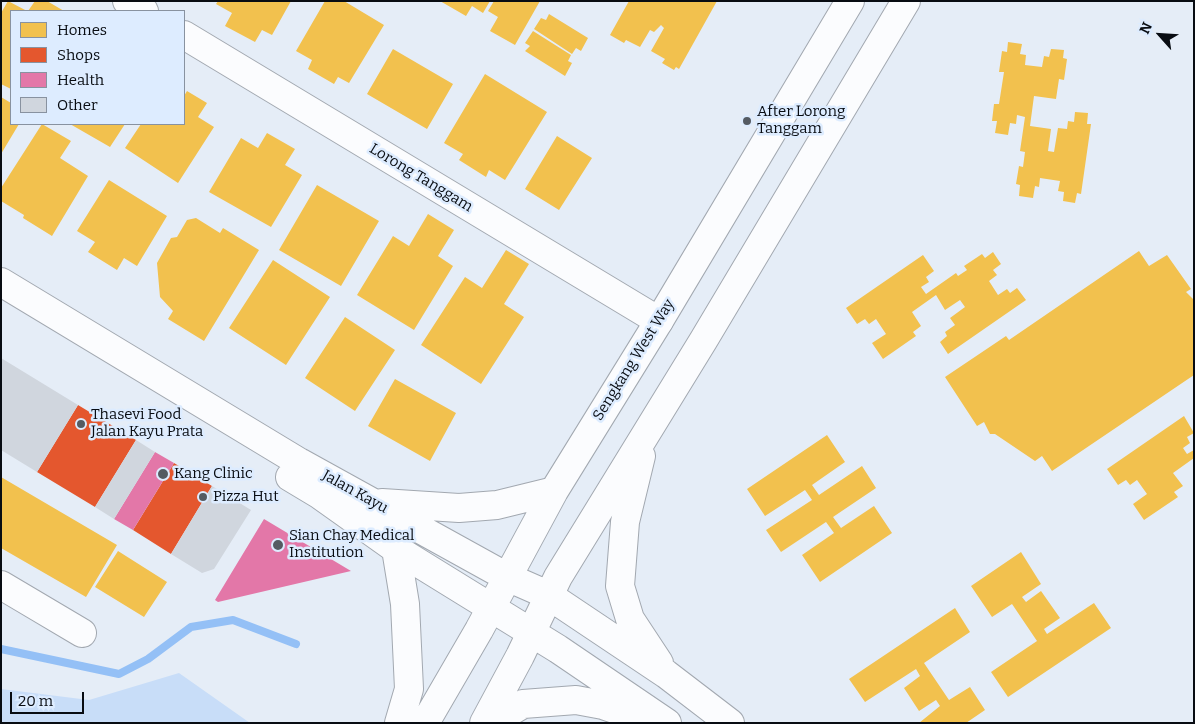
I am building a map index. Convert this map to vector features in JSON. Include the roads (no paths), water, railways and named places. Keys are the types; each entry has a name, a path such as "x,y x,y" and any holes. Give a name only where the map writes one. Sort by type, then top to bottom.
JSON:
{"main road":[{"path":"127,1 142,10"},
{"name":"Sengkang West Way","path":"425,723 491,608 554,491 659,321 850,1"},
{"path":"484,723 532,632 548,595 906,1"},
{"name":"Lorong Tanggam","path":"185,36 659,321"},
{"name":"Jalan Kayu","path":"1,282 299,462 507,578 548,595 666,674 730,723"},
{"name":"Jalan Kayu","path":"1,303 320,495 396,549 532,632 667,723"},
{"path":"646,432 625,522 620,586 630,619 666,674"},
{"path":"373,502 459,508 497,504 554,491"},
{"path":"396,549 406,604 409,689 399,723"},
{"path":"1,585 82,633"},
{"path":"491,723 523,704 576,700 603,705 654,723"}],"waterway":[{"path":"1,649 119,674 148,659 191,627 233,620 296,644"}],"place":[{"name":"After Lorong Tanggam","path":"747,121"},
{"name":"Thasevi Food Jalan Kayu Prata","path":"81,424"},
{"name":"Kang Clinic","path":"163,474"},
{"name":"Pizza Hut","path":"203,497"},
{"name":"Sian Chay Medical Institution","path":"278,545"}]}
